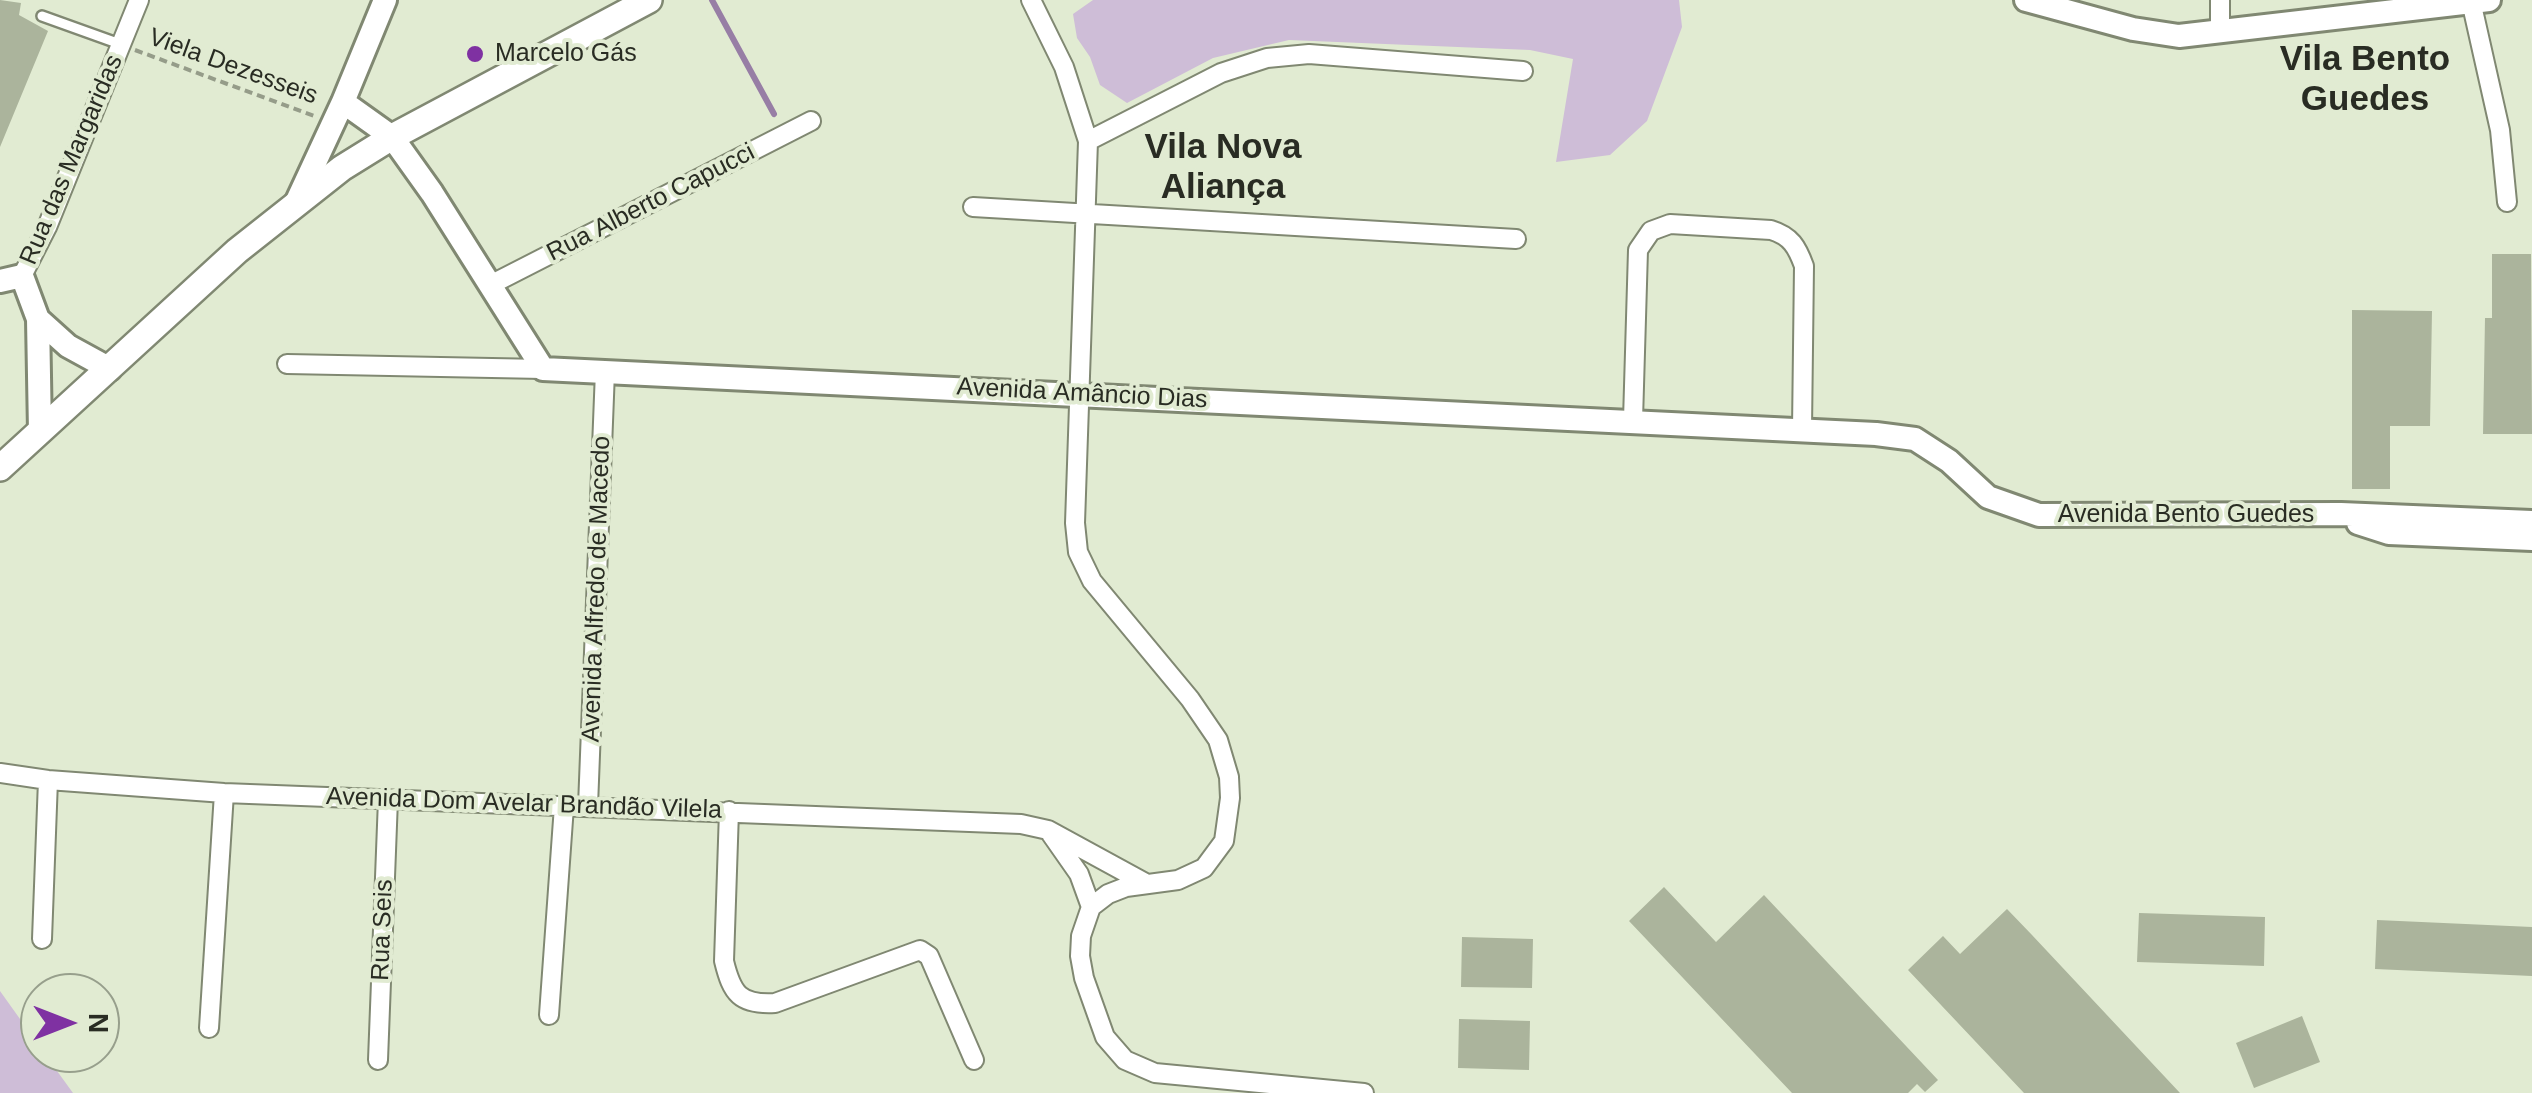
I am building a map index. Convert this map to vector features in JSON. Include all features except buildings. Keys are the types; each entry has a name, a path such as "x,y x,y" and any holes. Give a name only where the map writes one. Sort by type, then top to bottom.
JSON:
{"main road":[{"path":"0,468 296,201 392,137 640,2"}],"street":[{"name":"Rua das Margaridas","path":"40,432 38,319 11,278 47,227 139,0"},
{"path":"296,201 385,0"},
{"path":"1031,0 1064,68 1088,142 1075,524 1078,552 1103,596 1204,718 1218,740 1229,777 1229,821 1216,854 1192,876 1108,894 1091,907 1081,936 1084,978 1105,1037 1126,1060 1155,1073 1364,1093"},
{"path":"2026,0 2133,29 2178,36 2489,0"},
{"path":"2220,0 2220,31"},
{"path":"2471,1 2500,130 2508,202"},
{"path":"1088,142 1221,73 1267,58 1309,54 1523,71"},
{"path":"338,112 392,137 544,368"},
{"name":"Rua Alberto Capucci","path":"490,285 811,121"},
{"path":"973,207 1516,239"},
{"path":"1633,420 1638,250 1652,231 1670,224 1771,230 1786,234 1797,250 1804,266 1802,428"},
{"path":"38,319 68,346 110,369"},
{"name":"Avenida Amâncio Dias","path":"288,364 544,368 1876,434"},
{"name":"Avenida Alfredo de Macedo","path":"588,806 605,371"},
{"name":"Avenida Bento Guedes","path":"1876,434 1915,439 1949,462 1988,497 2038,515 2341,514 2532,522"},
{"name":"Avenida Bento Guedes","path":"2341,514 2374,530 2389,532 2532,539"},
{"name":"Avenida Dom Avelar Brandão Vilela","path":"0,773 224,792 987,822 1048,830 1147,884"},
{"path":"42,939 48,780"},
{"path":"208,1028 224,792"},
{"name":"Rua Seis","path":"378,1060 388,799"},
{"path":"549,1015 564,806"},
{"path":"730,811 724,961 729,984 742,999 757,1004 775,1002 920,950 929,956 974,1060"},
{"path":"1048,830 1079,874 1091,907"}],"lane":[{"path":"42,16 122,45"}],"path":[{"name":"Viela Dezesseis","path":"122,45 338,112"}],"shaded area":[{"path":"1093,0 1679,0 1682,27 1647,121 1610,155 1556,162 1573,59 1530,50 1289,40 1213,58 1127,103 1100,85 1090,57 1077,38 1073,14"},
{"path":"0,991 20,1019 20,1073 58,1073 73,1093 0,1093"}],"waterway":[{"path":"712,0 774,114"}],"place":[{"name":"Marcelo Gás","path":"475,54"}],"district":[{"name":"Vila Bento Guedes","path":"2365,80"},
{"name":"Vila Nova Aliança","path":"1223,168"}]}
